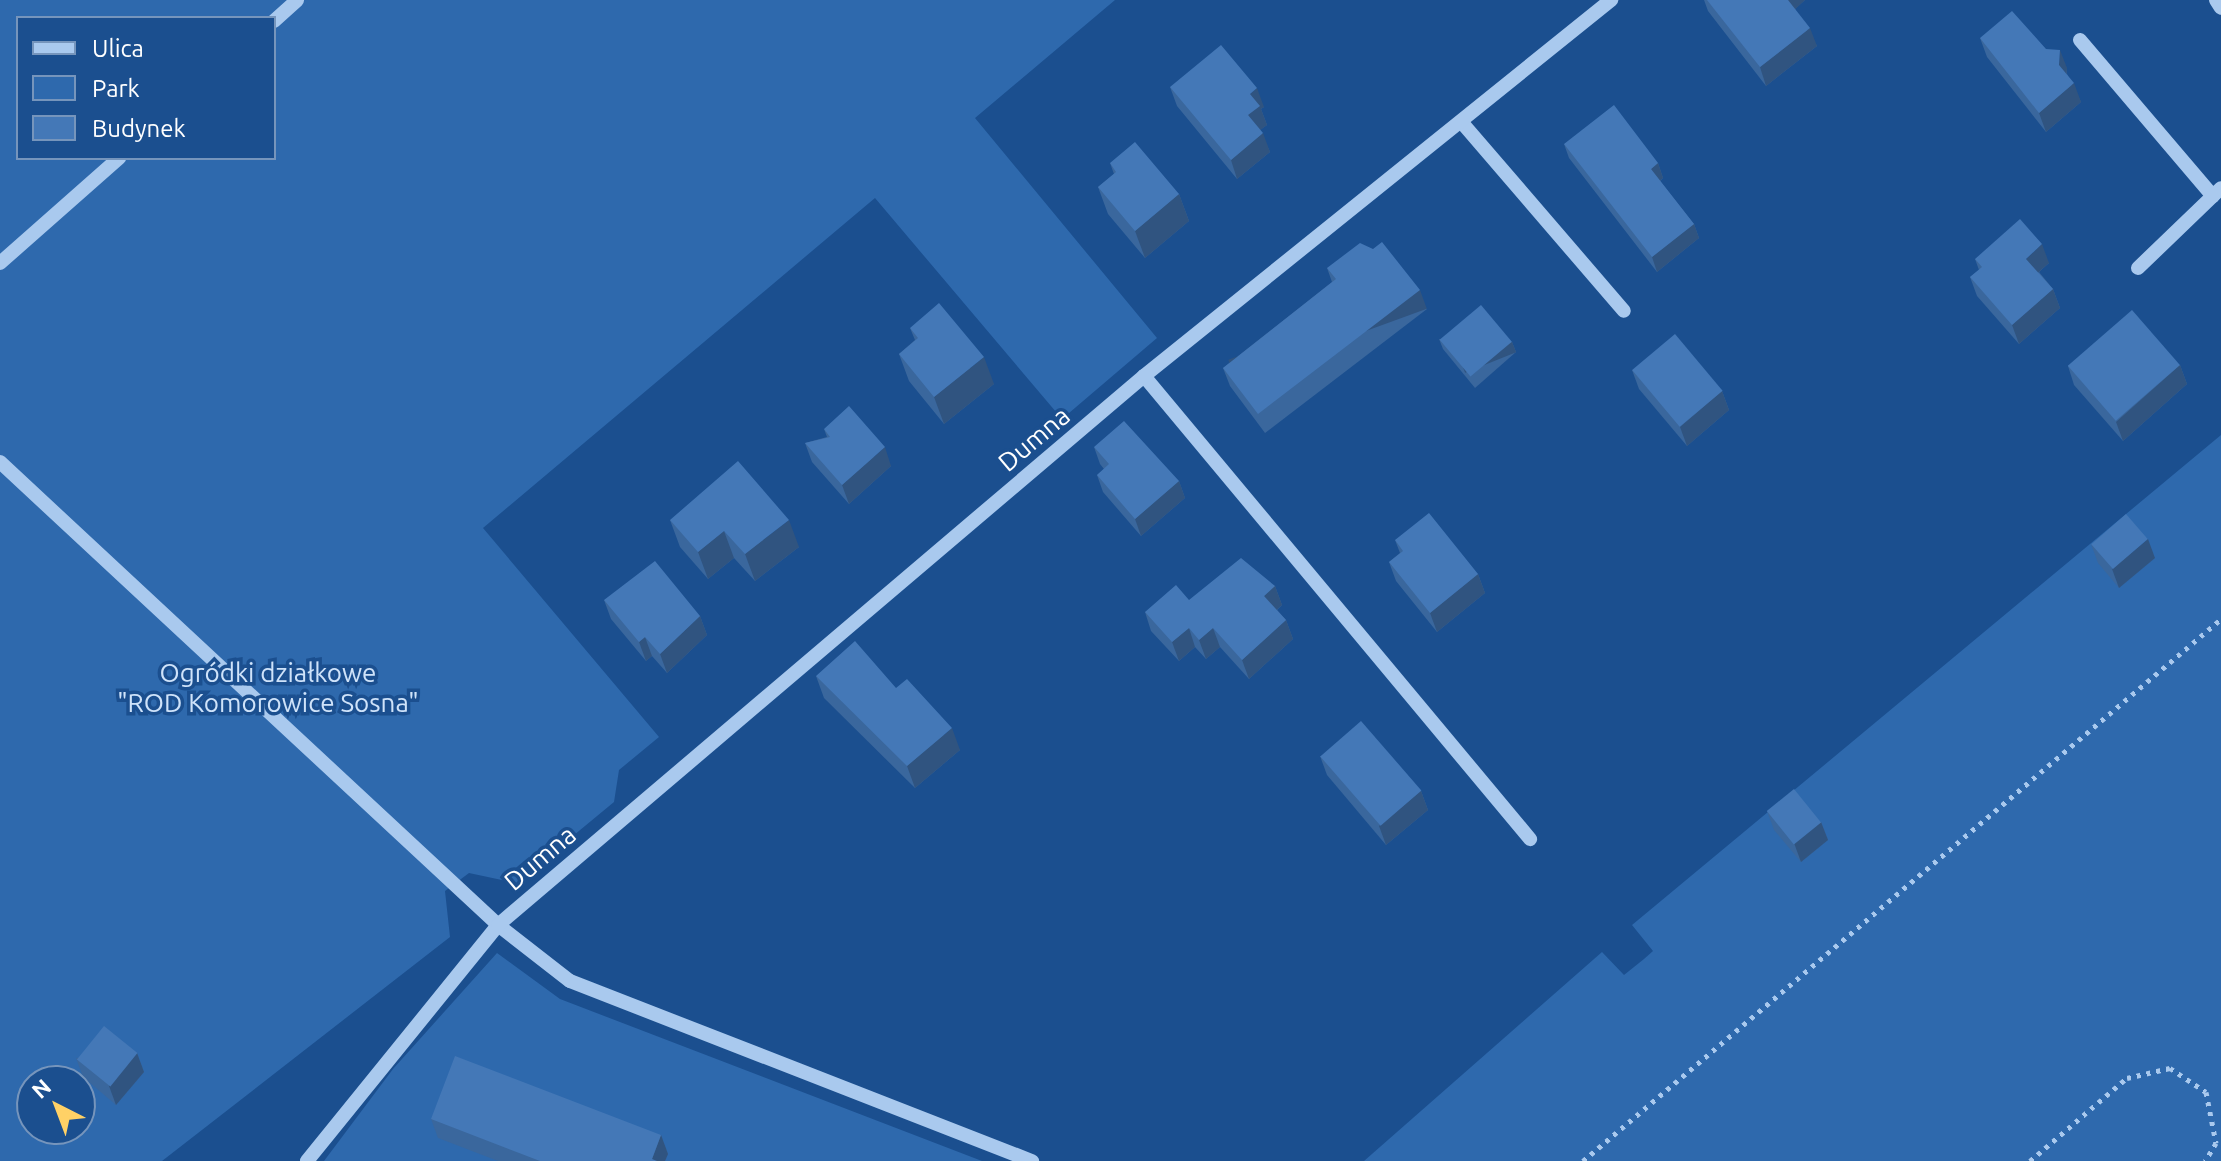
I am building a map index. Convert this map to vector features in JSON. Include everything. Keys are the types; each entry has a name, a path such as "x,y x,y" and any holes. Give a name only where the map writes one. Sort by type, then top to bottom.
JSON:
{"street":[{"path":"276,19 297,0"},
{"name":"Dumna","path":"307,1161 498,925 1144,376 1464,125 1611,0"},
{"path":"2216,0 2221,8"},
{"path":"2080,40 2217,192 2138,268"},
{"path":"1464,125 1624,311"},
{"path":"0,263 117,160"},
{"path":"1144,376 1530,839"},
{"path":"0,462 498,925 570,981 1032,1161"}],"path":[{"path":"1583,1161 2221,619"},
{"path":"2030,1161 2127,1078 2170,1068 2206,1092 2216,1143 2205,1161"}],"green space":[{"name":"Ogródki działkowe \"ROD Komorowice Sosna\"","path":"0,0 1115,0 975,118 1157,338 1062,419 875,198 483,528 659,737 619,770 614,802 516,883 469,873 445,891 450,937 162,1161 0,1161"},
{"path":"2221,435 2221,1161 1364,1161 1602,952 1624,975 1644,959 1653,951 1632,925"},
{"path":"497,953 560,999 982,1161 324,1161 393,1069"}],"building":[{"path":"1707,0 1788,0 1810,28 1760,67"},
{"path":"2012,11 2046,49 2060,50 2059,65 2074,83 2039,113 1980,38"},
{"path":"1221,45 1257,88 1250,94 1260,106 1248,115 1263,133 1231,160 1170,87"},
{"path":"1614,105 1658,163 1651,169 1694,224 1652,257 1564,144"},
{"path":"1135,142 1179,194 1135,231 1098,187 1116,172 1110,163"},
{"path":"2020,219 2042,244 2026,259 2053,289 2012,325 1970,277 1982,267 1975,259"},
{"path":"1382,242 1420,290 1258,414 1223,368 1336,279 1327,268 1360,243 1373,249"},
{"path":"939,303 984,357 934,397 899,354 918,338 910,328"},
{"path":"1481,305 1512,342 1470,376 1440,340"},
{"path":"2132,310 2180,365 2116,421 2068,366"},
{"path":"1675,334 1723,391 1680,427 1632,370"},
{"path":"849,406 885,447 842,485 805,443 830,437 824,429"},
{"path":"1124,421 1179,481 1135,519 1097,475 1109,464 1094,447"},
{"path":"738,461 789,520 745,554 724,531 698,552 670,520"},
{"path":"1429,513 1478,574 1430,613 1389,562 1403,551 1395,540"},
{"path":"2126,514 2148,539 2113,569 2091,544"},
{"path":"1241,558 1275,586 1264,596 1286,620 1242,660 1213,628 1199,640 1189,628 1172,642 1145,612 1176,585 1189,600"},
{"path":"655,561 700,616 660,654 645,637 639,642 604,600"},
{"path":"855,641 896,688 907,679 952,728 907,766 816,676"},
{"path":"1361,721 1421,790 1381,826 1320,756"},
{"path":"1794,789 1821,822 1794,844 1767,811"},
{"path":"104,1026 137,1053 110,1086 96,1075 96,1065 84,1065 77,1059"},
{"path":"455,1056 661,1135 652,1159 657,1161 540,1161 431,1119"}]}
